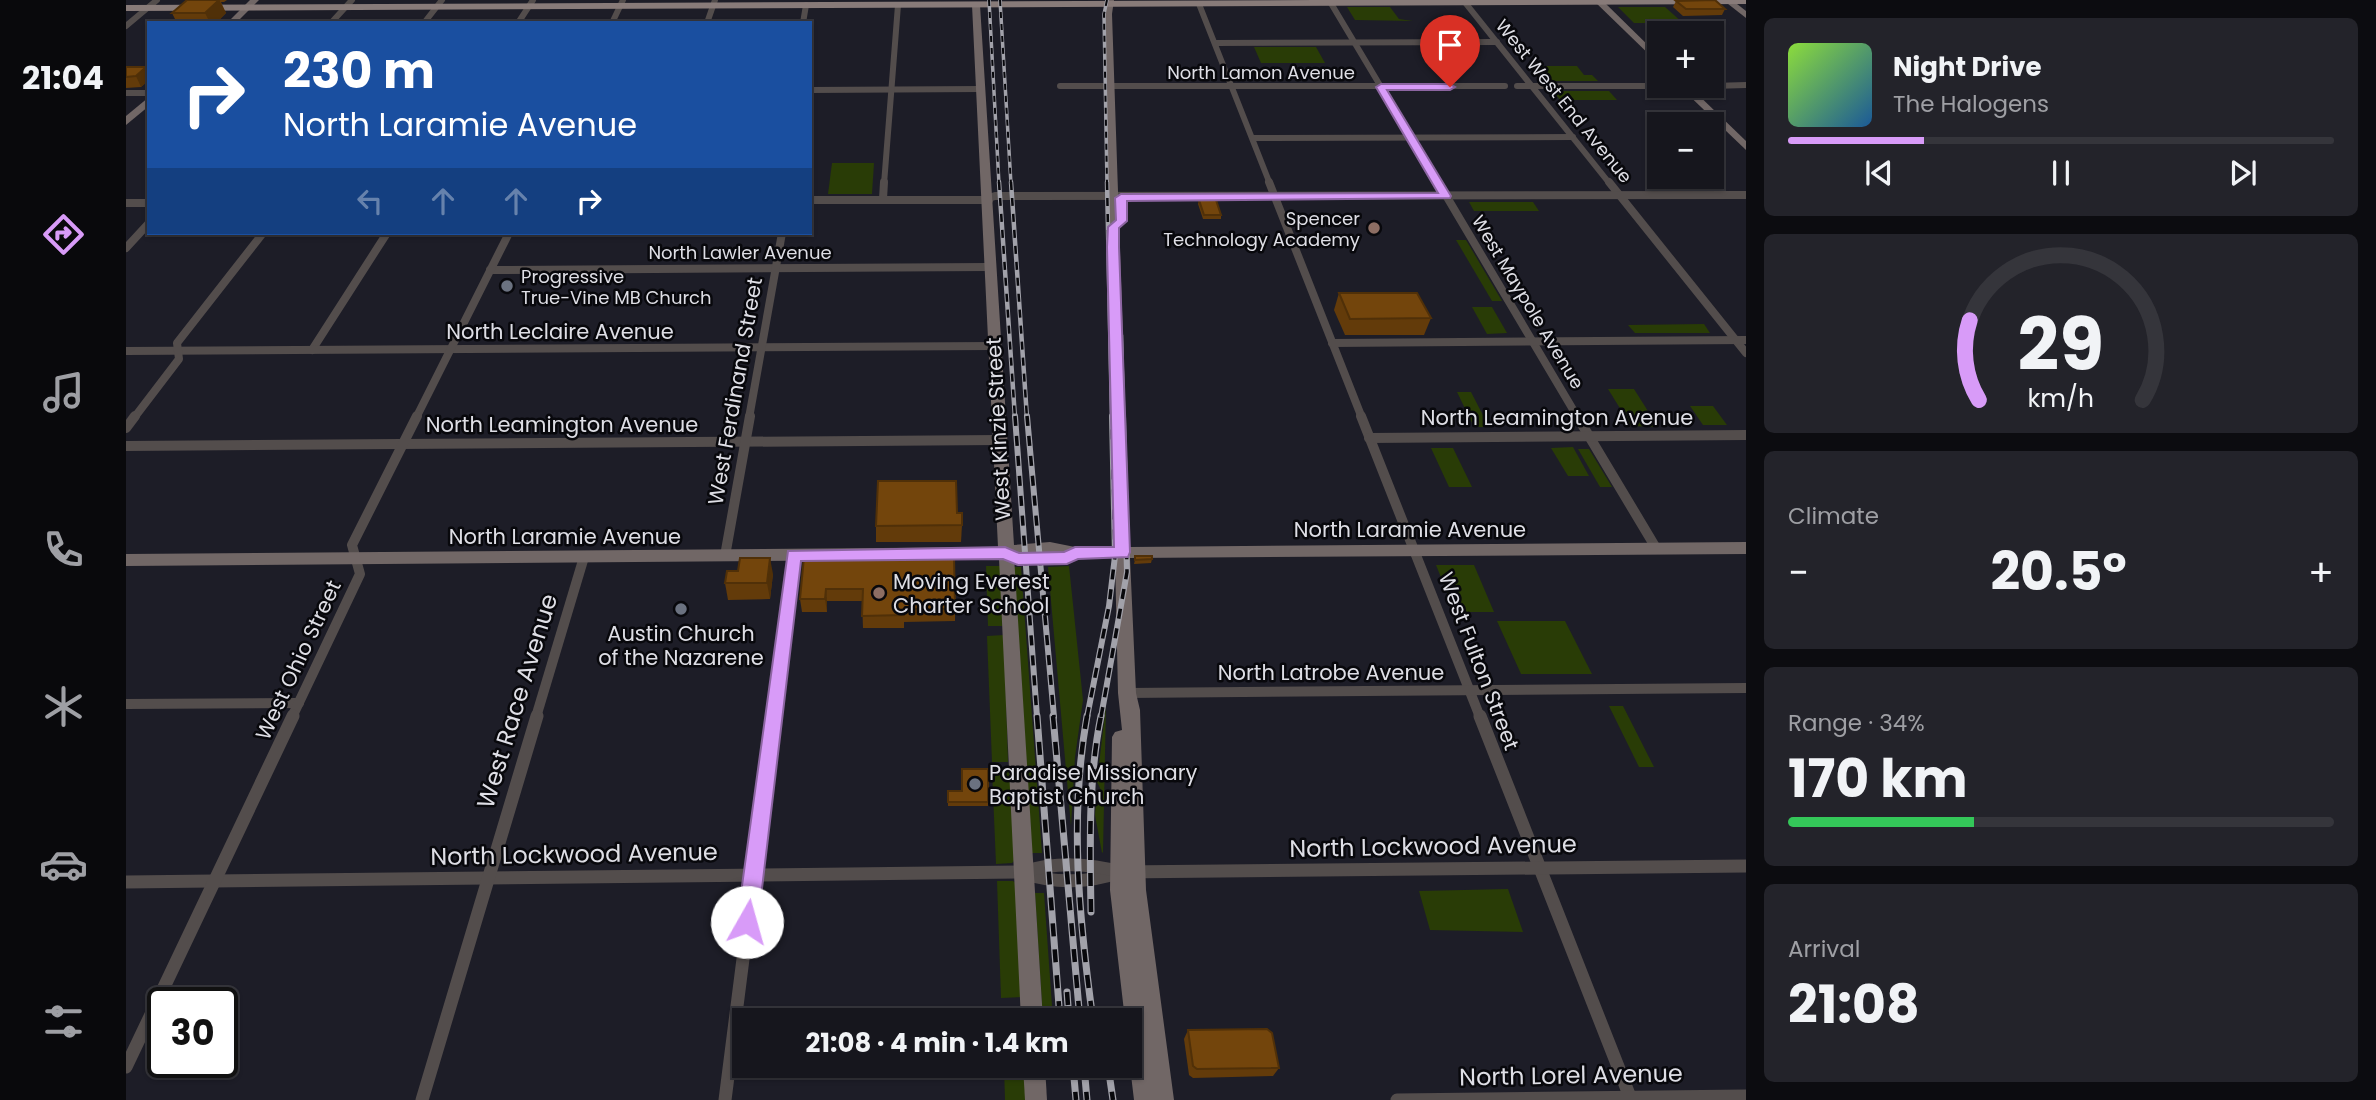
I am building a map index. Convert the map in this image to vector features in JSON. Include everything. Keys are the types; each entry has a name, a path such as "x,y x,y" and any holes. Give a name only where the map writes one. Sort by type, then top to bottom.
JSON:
{"main road":[{"path":"126,8 439,3 459,7 531,3 976,5 1013,2 1199,4 1735,1"}],"street":[{"path":"126,26 158,0"},
{"name":"West West End Avenue","path":"1464,1 1741,340 1746,352"},
{"path":"1598,1 1647,49"},
{"path":"1735,1 1746,9"},
{"path":"1735,1 1746,15"},
{"path":"1107,2 1113,198 1122,221 1113,227 1127,693 1131,710 1128,872 1163,1100"},
{"name":"West Maypole Avenue","path":"1330,2 1657,548"},
{"path":"426,21 439,3"},
{"path":"519,21 531,3"},
{"path":"613,21 622,3"},
{"path":"708,21 714,3"},
{"path":"234,21 251,4"},
{"path":"333,21 348,4"},
{"name":"West Fulton Street","path":"1199,4 1629,1097"},
{"path":"803,21 806,5"},
{"path":"883,199 898,5"},
{"name":"West Kinzie Street","path":"976,5 1031,1008"},
{"path":"1215,43 1497,42"},
{"path":"1060,86 1110,84"},
{"name":"North Lamon Avenue","path":"1110,84 1233,88 1505,86"},
{"path":"1724,86 1746,85"},
{"path":"1517,86 1647,86"},
{"path":"812,90 981,89"},
{"path":"126,93 147,93"},
{"path":"1696,98 1746,147"},
{"path":"126,122 147,102"},
{"path":"1253,138 1573,137"},
{"path":"812,200 1746,195"},
{"path":"126,203 147,203"},
{"path":"126,248 147,225"},
{"path":"126,428 179,359 177,343 261,235"},
{"path":"312,350 386,235"},
{"name":"West Ohio Street","path":"126,1067 360,574 352,545 508,235"},
{"name":"West Ferdinand Street","path":"725,555 782,235"},
{"name":"North Lawler Avenue","path":"490,270 989,267"},
{"path":"1332,343 1741,340"},
{"name":"North Leclaire Avenue","path":"126,351 993,346"},
{"name":"North Leamington Avenue","path":"1369,438 1746,435"},
{"name":"North Leamington Avenue","path":"126,446 999,440"},
{"name":"North Laramie Avenue","path":"126,560 1005,553 1018,559 1067,558 1075,553 1122,552 1746,548"},
{"path":"725,1100 794,555"},
{"name":"West Race Avenue","path":"422,1100 584,557"},
{"name":"North Latrobe Avenue","path":"1127,693 1746,688"},
{"path":"126,704 299,703"},
{"name":"North Lockwood Avenue","path":"126,882 1023,872 1036,879 1062,879 1105,878 1128,872 1746,866"},
{"path":"1128,872 1119,890 1145,1100"},
{"path":"1035,1078 1037,1100"},
{"name":"North Lorel Avenue","path":"1397,1100 1746,1096"}],"green space":[{"path":"1347,7 1390,7 1399,19 1413,21 1355,20"},
{"path":"1618,7 1665,7 1681,21 1647,21 1634,23"},
{"path":"1254,47 1316,47 1325,63 1261,63"},
{"path":"1532,66 1577,66 1584,75 1592,75 1598,81 1544,81"},
{"path":"1553,91 1609,91 1617,100 1560,100"},
{"path":"832,163 874,163 872,194 828,194"},
{"path":"1469,202 1533,202 1539,211 1474,211"},
{"path":"1456,240 1466,240 1502,301 1492,301"},
{"path":"1472,307 1492,307 1507,333 1487,334"},
{"path":"1704,324 1710,333 1635,333 1628,325"},
{"path":"1608,389 1634,389 1658,427 1631,426"},
{"path":"1457,392 1471,392 1489,427 1474,427"},
{"path":"1690,406 1713,406 1727,425 1703,425"},
{"path":"1573,447 1589,476 1568,476 1551,448"},
{"path":"1431,448 1453,448 1472,487 1449,487"},
{"path":"1578,449 1589,449 1612,487 1600,487"},
{"path":"1436,565 1474,565 1494,612 1455,612"},
{"path":"986,566 1001,566 1002,626 988,626"},
{"path":"1069,566 1083,700 1075,757 1071,826 1048,567"},
{"path":"1014,567 1021,567 1042,853 1032,853"},
{"path":"1497,621 1565,621 1592,674 1521,674"},
{"path":"1004,635 1008,762 992,762 987,636"},
{"path":"1106,705 1102,853 1095,815 1097,791 1101,790 1097,782"},
{"path":"1609,706 1623,706 1654,767 1639,767"},
{"path":"992,770 1012,770 1016,859 1012,863 996,864"},
{"path":"997,881 1013,881 1017,884 1024,997 1001,998"},
{"path":"1508,889 1523,932 1430,930 1419,891"},
{"path":"1035,893 1044,893 1052,1008 1042,1008"},
{"path":"1004,1078 1028,1078 1029,1100 1005,1100"}],"building":[{"path":"187,0 219,0 205,13 172,13"},
{"path":"1715,0 1725,9 1686,9 1676,1"},
{"path":"126,67 146,67 136,76 126,77"},
{"path":"1199,200 1216,200 1221,215 1204,215"},
{"path":"1339,293 1417,293 1431,318 1350,319"},
{"path":"878,481 956,481 957,513 962,513 962,525 876,526"},
{"name":"Moving Everest Charter School","path":"954,556 955,609 904,609 904,615 862,616 863,589 826,589 825,599 800,599 804,557"},
{"path":"1135,556 1152,556 1152,559 1135,560"},
{"path":"740,558 770,558 767,583 725,583 727,571 738,571"},
{"name":"Paradise Missionary Baptist Church","path":"962,769 988,769 988,802 948,802 948,791 962,791"},
{"path":"1267,1029 1272,1033 1279,1068 1197,1069 1193,1066 1188,1030"}],"railway":[{"path":"989,0 999,184"},
{"path":"1000,0 1011,184"},
{"path":"1107,0 1104,14 1107,184"},
{"path":"999,182 1015,418"},
{"path":"1011,182 1027,418"},
{"path":"1107,182 1112,418"},
{"path":"1121,335 1123,418"},
{"path":"1015,416 1037,717"},
{"path":"1027,416 1054,717"},
{"path":"1087,717 1109,606 1115,556 1112,416"},
{"path":"1101,717 1127,572 1123,416"},
{"path":"1037,716 1059,1006"},
{"path":"1053,716 1079,1008"},
{"path":"1087,716 1078,792 1077,830 1080,906 1092,1008"},
{"path":"1091,912 1092,789 1101,716"},
{"path":"1067,992 1068,1008"},
{"path":"1074,1078 1076,1100"},
{"path":"1085,1078 1087,1100"},
{"path":"1110,1078 1113,1100"}],"place":[{"name":"Spencer Technology Academy","path":"1374,228"},
{"name":"Progressive True-Vine MB Church","path":"507,286"},
{"name":"Moving Everest Charter School","path":"879,593"},
{"name":"Austin Church of the Nazarene","path":"681,609"},
{"name":"Paradise Missionary Baptist Church","path":"975,784"}],"route":[{"path":"747,922 794,555 1005,553 1018,559 1067,558 1075,553 1122,552 1113,247 1113,227 1122,221 1121,198 1446,196 1381,87 1450,87"}]}
